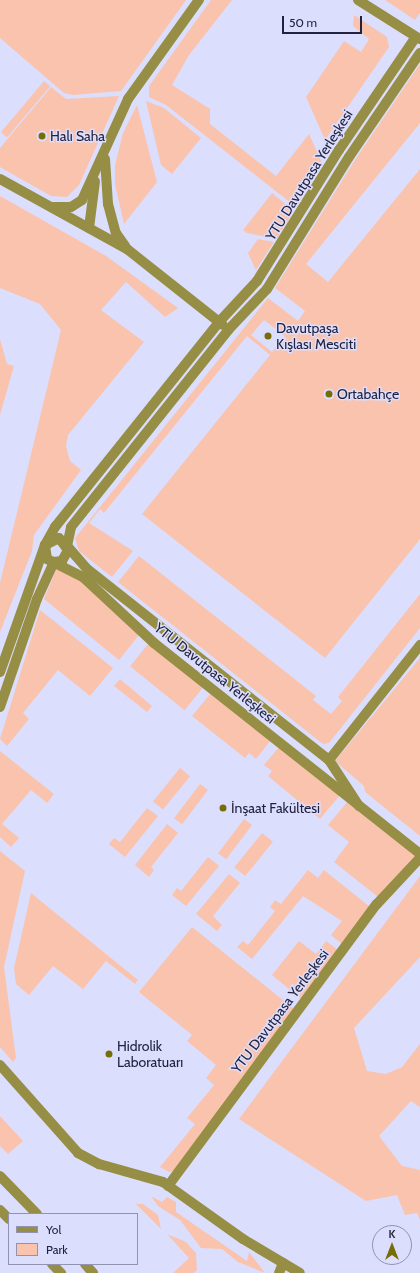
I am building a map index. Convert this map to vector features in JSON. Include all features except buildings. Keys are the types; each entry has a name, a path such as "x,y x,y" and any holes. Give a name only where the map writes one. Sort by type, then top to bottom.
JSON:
{"street":[{"path":"47,205 71,207 82,200 96,173 113,129 162,48 199,0"},
{"name":"YTU Davutpasa Yerleşkesi","path":"0,672 45,545 219,322 257,281 281,247 339,150 418,39 358,0"},
{"name":"YTU Davutpasa Yerleşkesi","path":"0,707 37,599 54,562 65,558 71,527 229,330 267,289 292,254 349,157 420,53"},
{"path":"113,129 104,164 104,185 116,233 127,249"},
{"path":"89,228 96,173"},
{"path":"0,179 127,249 229,330"},
{"path":"54,562 45,556 45,545 59,538 67,546"},
{"name":"YTU Davutpasa Yerleşkesi","path":"67,546 88,570 328,760 359,806"},
{"name":"YTU Davutpasa Yerleşkesi","path":"54,562 82,577 154,644 420,854"},
{"path":"328,760 420,645"},
{"name":"YTU Davutpasa Yerleşkesi","path":"168,1186 377,904 420,858"},
{"path":"0,1065 78,1153 99,1164 152,1177 168,1186 281,1268 298,1272"},
{"path":"0,1176 36,1213"},
{"path":"53,1265 61,1273"},
{"path":"86,1265 93,1273"}],"green space":[{"path":"0,0 186,0 121,91 73,95 64,93 0,38"},
{"path":"211,0 232,0 189,55 172,85 210,109 210,124 276,176 309,134 322,163 296,207 166,105 149,97 149,86"},
{"path":"385,0 420,0 420,13 415,20"},
{"path":"354,15 387,37 389,47 325,140 306,97 344,41 361,52 369,39 353,26"},
{"name":"Ortabahçe","path":"420,64 420,123 306,264 328,282 420,169 420,539 325,658 142,514 270,355 247,336 104,513 100,509 89,523 133,551 112,577 79,551 75,538 268,298 298,321 305,311 275,288 355,160","holes":["264,320 285,336 272,352 251,335"]},
{"path":"44,81 50,86 7,137 1,132"},
{"path":"51,87 66,99 119,96 79,185 67,197 51,196 0,167 0,148"},
{"path":"146,101 164,108 201,138 172,174 161,165"},
{"path":"137,105 157,182 124,224 115,184 115,165 123,133"},
{"path":"272,193 294,211 277,239 247,233 243,230"},
{"path":"0,196 106,256 178,308 165,317 126,282 101,310 144,342 68,435 66,446 70,461 81,470 34,535 32,551 0,632 0,583 61,330 40,304 0,288"},
{"path":"258,239 274,242 256,270 248,253"},
{"path":"0,339 7,364 14,366 0,415"},
{"path":"139,556 316,696 313,700 331,714 342,701 338,697 420,594 420,628 329,743 323,744 118,582"},
{"path":"57,568 81,579 139,635 119,660 44,599"},
{"path":"40,610 113,668 90,696 58,670 23,713 29,719 7,746 0,739"},
{"path":"149,643 203,687 185,710 130,666"},
{"path":"420,658 420,836 365,792 364,786 335,761"},
{"path":"120,679 152,706 147,712 114,686"},
{"path":"211,693 271,740 256,759 249,753 245,758 192,716"},
{"path":"279,747 340,795 320,819 268,776 272,771 264,765"},
{"path":"0,751 54,794 47,803 31,790 2,824 19,838 11,847 0,837"},
{"path":"180,768 190,776 163,810 153,801"},
{"path":"200,784 208,790 182,824 174,818"},
{"path":"348,801 417,855 378,897 334,862 349,842 328,825"},
{"path":"147,808 158,816 125,857 109,844 114,838 120,842"},
{"path":"244,819 252,825 226,859 218,853"},
{"path":"167,824 178,833 151,867 154,870 149,877 135,865"},
{"path":"262,833 273,842 245,876 234,867"},
{"path":"0,851 25,871 4,967 16,1058 13,1062 0,1047"},
{"path":"208,857 219,866 186,906 172,895 177,888 181,891"},
{"path":"308,870 318,878 324,870 370,907 342,944 331,935 342,921 303,896 252,959 237,947 243,941 248,945 275,911 270,907 275,900 281,904"},
{"path":"229,874 240,883 213,916 222,925 217,931 196,914"},
{"path":"420,876 420,957 354,1028 367,1071 386,1074 402,1067 420,1044 420,1107 411,1101 379,1136 402,1166 420,1170 420,1220 417,1213 405,1215 397,1195 366,1201 239,1119"},
{"path":"31,893 138,980 135,984 106,961 83,989 53,966 29,995 16,984 14,968"},
{"path":"192,927 294,1009 174,1171 169,1172 160,1167 195,1124 187,1118 214,1085 206,1078 216,1065 187,1041 192,1035 139,992"},
{"path":"299,941 316,954 326,941 338,950 301,999 272,975"},
{"path":"0,1116 23,1141 8,1154 0,1146"},
{"path":"151,1196 162,1202 167,1197 176,1202 176,1212 247,1261 249,1252 265,1273 238,1262 222,1249 201,1248 180,1220 158,1206"},
{"path":"136,1204 143,1204 158,1215 161,1229"},
{"path":"167,1234 186,1242 196,1253 197,1270 193,1273 173,1273 189,1258"}],"place":[{"name":"Halı Saha","path":"42,136"},
{"name":"Davutpaşa Kışlası Mesciti","path":"268,336"},
{"name":"Ortabahçe","path":"329,394"},
{"name":"İnşaat Fakültesi","path":"223,808"},
{"name":"Hidrolik Laboratuarı","path":"109,1054"}]}
